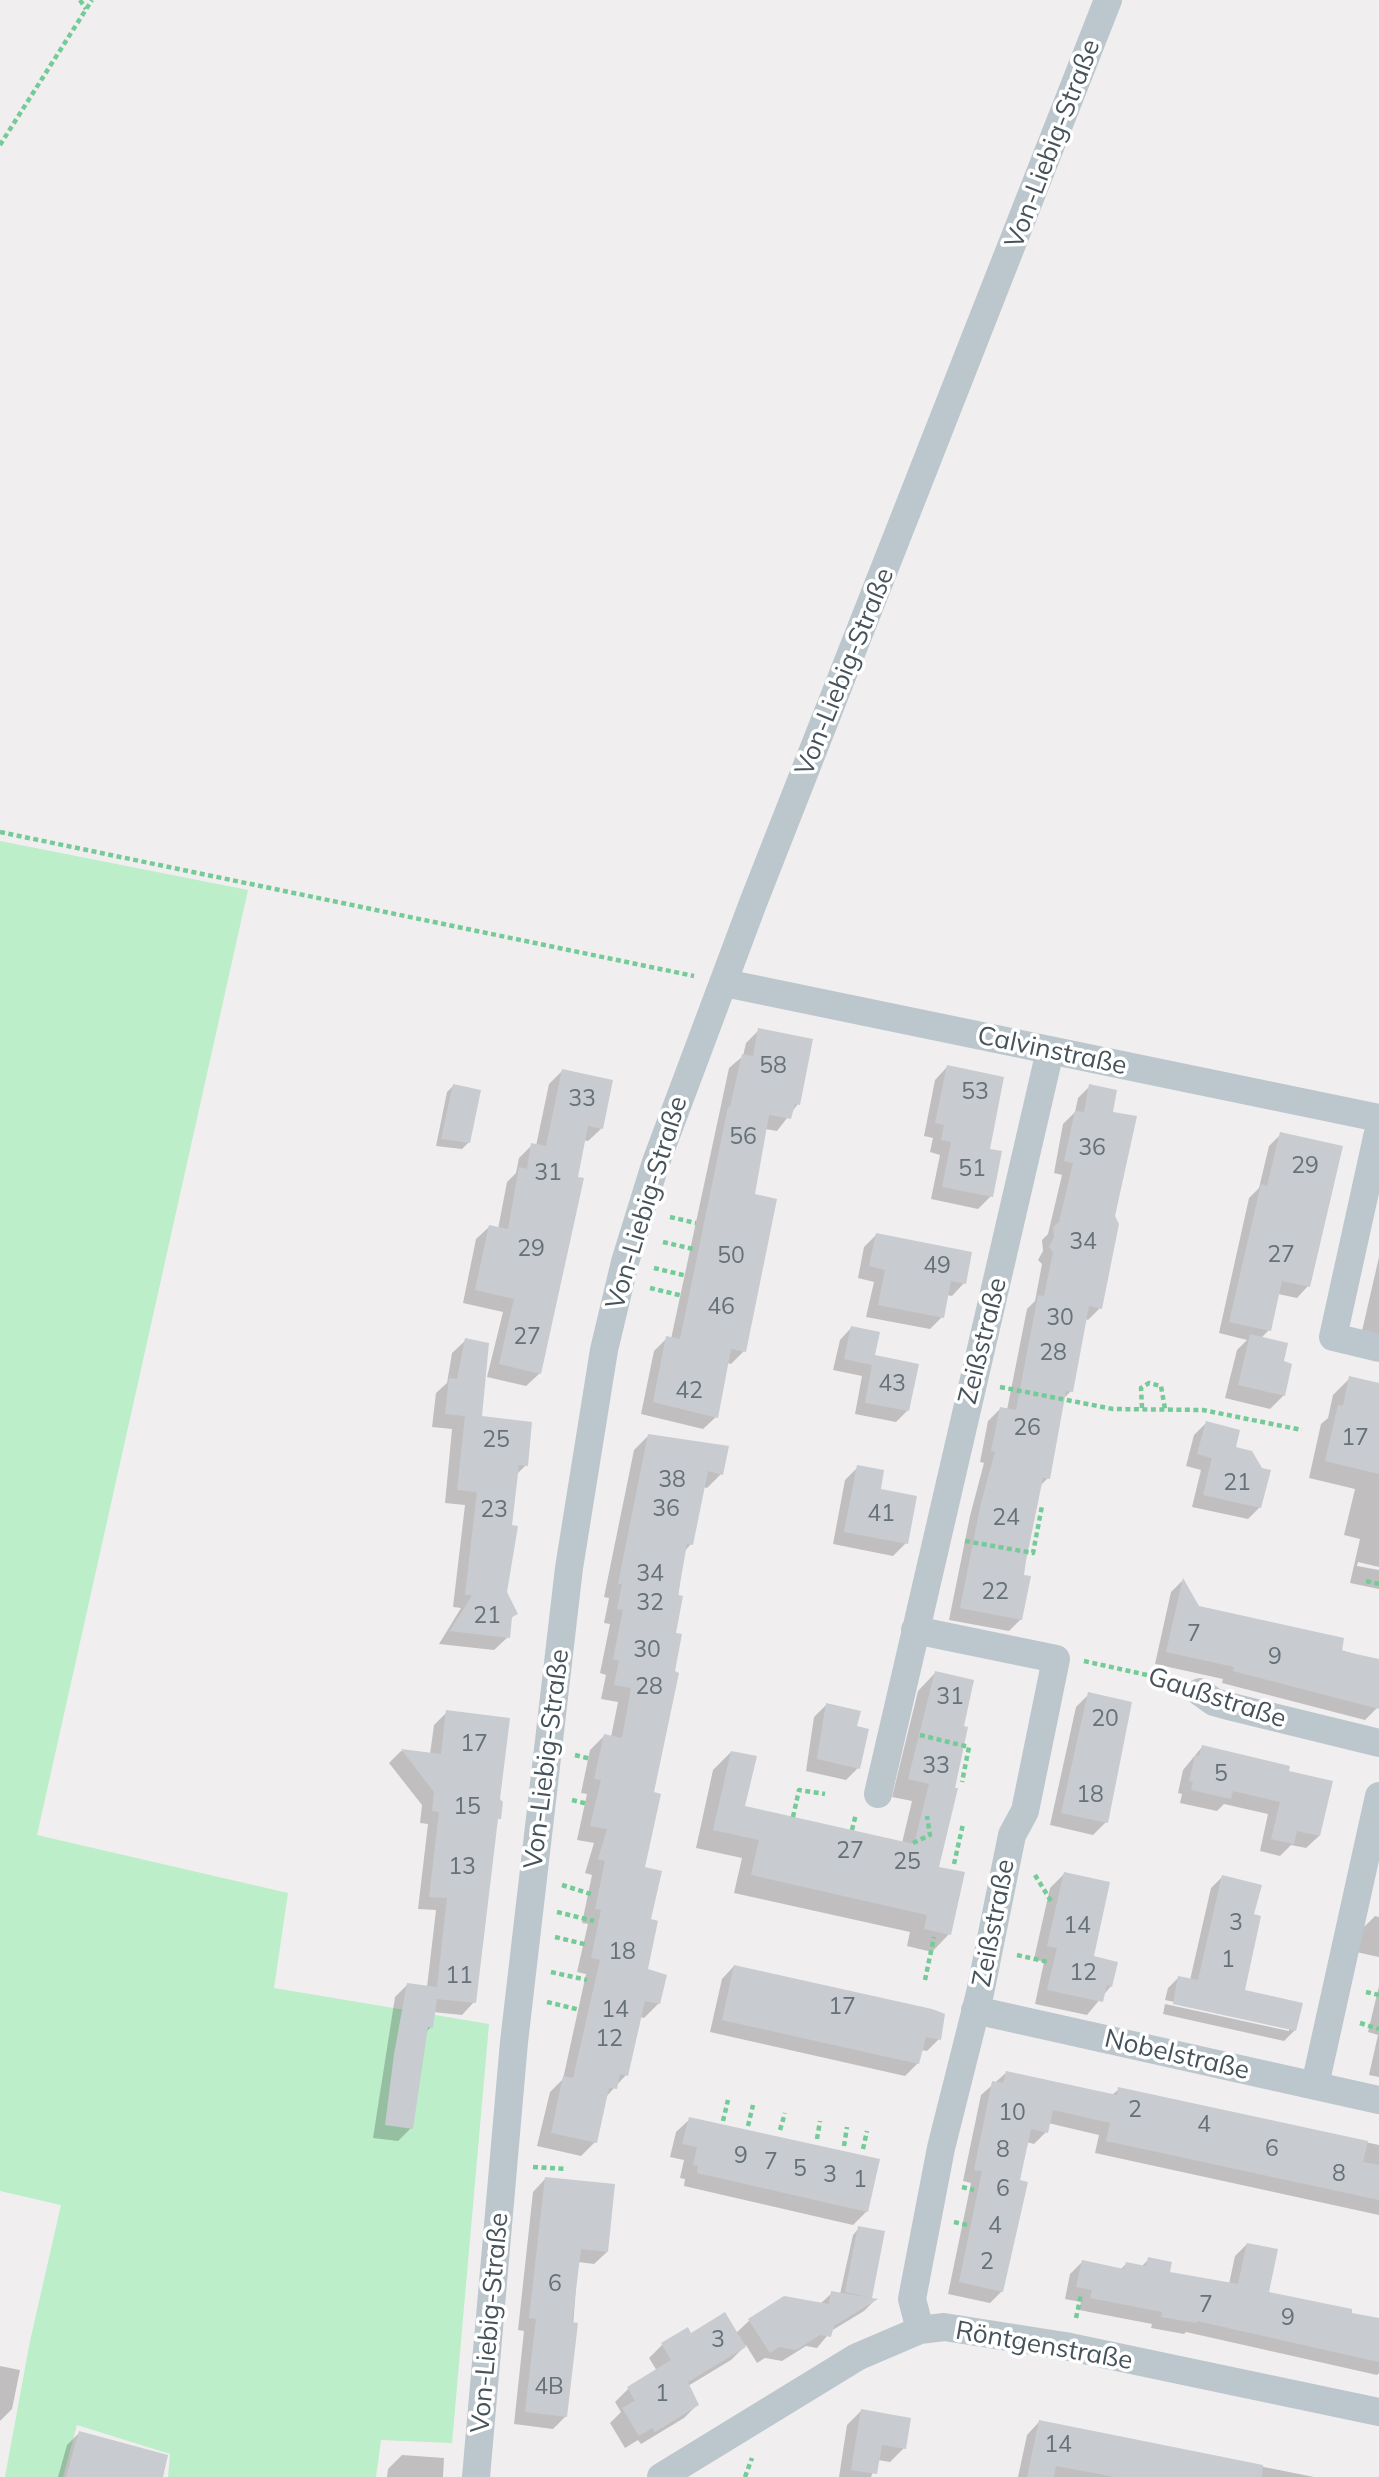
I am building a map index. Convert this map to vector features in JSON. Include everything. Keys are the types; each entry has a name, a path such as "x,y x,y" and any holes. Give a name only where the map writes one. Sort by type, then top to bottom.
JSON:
{"street":[{"name":"Von-Liebig-Straße","path":"476,2477 523,1966 569,1568 604,1350 625,1262 656,1162 753,903 1108,0"},
{"name":"Calvinstraße","path":"725,983 1379,1118"},
{"name":"Zeißstraße","path":"878,1794 971,1382 985,1341 1050,1051"},
{"path":"1379,1128 1333,1337 1379,1348"},
{"path":"915,1630 1056,1659"},
{"name":"Zeißstraße","path":"920,2330 912,2299 941,2148 975,2010 1012,1835 1025,1811 1056,1659"},
{"name":"Gaußstraße","path":"1200,1692 1214,1702 1379,1743"},
{"path":"1314,2085 1379,1796"},
{"name":"Nobelstraße","path":"975,2010 1379,2100"},
{"name":"Röntgenstraße","path":"661,2477 857,2357 920,2330 944,2327 1008,2335 1379,2412"}],"path":[{"path":"80,0 86,9"},
{"path":"0,145 92,0"},
{"path":"0,832 725,983"},
{"path":"971,1382 1113,1409 1203,1410 1301,1430"},
{"path":"1142,1408 1139,1401 1141,1388 1154,1383 1163,1390 1165,1409"},
{"path":"937,1536 1032,1553 1042,1506"},
{"path":"1366,1581 1379,1584"},
{"name":"Gaußstraße","path":"1056,1659 1064,1656 1196,1686 1200,1692"},
{"path":"893,1729 969,1747 961,1782"},
{"path":"793,1817 799,1790 825,1794"},
{"path":"913,1843 930,1835 928,1816"},
{"path":"954,1864 963,1824"},
{"path":"925,1980 934,1937"},
{"path":"523,1966 587,1980"},
{"path":"723,2121 728,2100"},
{"path":"748,2126 753,2105"},
{"path":"780,2130 785,2113"},
{"path":"817,2139 820,2121"},
{"path":"844,2146 847,2127"},
{"path":"863,2149 867,2131"},
{"path":"745,2477 748,2462 755,2454"}],"green space":[{"path":"0,841 248,890 37,1835 288,1893 274,1988 489,2024 452,2443 381,2440 376,2477 168,2477 170,2454 77,2425 63,2477 5,2477 30,2341 61,2205 0,2191"}],"building":[{"path":"758,1028 813,1039 800,1105 795,1104 791,1119 769,1115 755,1194 777,1199 746,1352 731,1349 718,1418 653,1402 666,1336 680,1339 728,1107 742,1054 753,1056"},
{"path":"947,1065 1004,1077 990,1149 1002,1151 993,1197 942,1187 951,1142 941,1140 944,1125 935,1123"},
{"path":"562,1069 613,1080 603,1129 588,1126 578,1177 584,1178 541,1374 499,1364 514,1299 475,1290 489,1225 508,1229 519,1167 527,1169 531,1143 546,1146"},
{"path":"453,1084 481,1090 470,1143 441,1139"},
{"path":"1089,1084 1117,1090 1113,1112 1137,1116 1115,1216 1119,1224 1102,1309 1089,1306 1073,1392 1066,1391 1050,1479 1043,1478 1026,1561 1024,1575 1031,1576 1022,1620 960,1608 981,1503 995,1452 991,1451 1000,1407 1016,1410 1038,1295 1044,1296 1053,1252 1049,1247 1054,1237 1053,1227 1059,1222 1073,1163 1064,1161 1075,1111 1084,1112"},
{"path":"1280,1132 1343,1146 1310,1287 1282,1281 1271,1331 1229,1322 1261,1184 1267,1186"},
{"path":"876,1233 972,1252 966,1284 951,1281 944,1318 878,1305 885,1270 869,1266"},
{"path":"851,1326 880,1332 875,1355 919,1364 909,1411 865,1403 872,1365 844,1359"},
{"path":"1250,1334 1288,1343 1284,1361 1292,1364 1285,1396 1238,1385"},
{"path":"465,1338 489,1343 482,1416 532,1422 528,1466 519,1465 512,1525 518,1526 507,1592 518,1614 512,1617 510,1638 450,1631 472,1595 465,1595 477,1492 457,1490 465,1416 445,1414 449,1378 457,1379"},
{"path":"1349,1376 1379,1383 1379,1474 1325,1461 1338,1405 1343,1406"},
{"path":"1206,1421 1240,1430 1236,1447 1252,1451 1262,1468 1271,1470 1261,1508 1203,1495 1212,1458 1197,1454"},
{"path":"648,1434 729,1446 723,1475 708,1471 693,1545 687,1544 678,1595 683,1596 676,1633 682,1634 675,1671 679,1673 654,1792 661,1794 645,1867 662,1871 651,1919 658,1921 648,1969 667,1975 660,2004 645,2001 628,2076 620,2074 617,2089 609,2088 597,2143 551,2133 563,2076 573,2078 600,1960 591,1958 601,1910 595,1909 605,1861 598,1859 607,1829 590,1826 601,1780 594,1779 604,1734 622,1738 631,1688 614,1685 619,1661 613,1659 623,1610 617,1609 622,1584 618,1584"},
{"path":"857,1465 884,1470 881,1489 917,1496 908,1544 844,1532"},
{"path":"1183,1578 1199,1606 1344,1638 1342,1651 1379,1659 1379,1709 1233,1671 1234,1667 1166,1652"},
{"path":"935,1671 974,1680 964,1726 968,1727 955,1788 958,1788 939,1867 965,1872 951,1935 924,1929 927,1915 751,1875 759,1840 713,1830 731,1751 757,1756 745,1806 914,1844 929,1784 908,1779"},
{"path":"1088,1692 1132,1702 1108,1823 1061,1813"},
{"path":"826,1703 861,1711 857,1726 869,1729 860,1769 817,1759"},
{"path":"446,1710 510,1718 500,1799 503,1802 501,1819 498,1819 476,2003 437,1999 433,2028 428,2027 413,2129 385,2125 394,2054 407,1983 437,1987 447,1898 429,1897 439,1812 432,1811 434,1792 401,1749 441,1754"},
{"path":"1202,1745 1290,1766 1289,1771 1333,1781 1320,1836 1297,1831 1294,1844 1271,1839 1280,1802 1233,1791 1231,1799 1191,1790 1193,1782 1189,1781 1195,1755 1199,1756"},
{"path":"1064,1872 1110,1882 1094,1956 1118,1962 1112,1987 1107,1985 1103,2002 1047,1990 1057,1948 1047,1946"},
{"path":"1222,1875 1262,1885 1254,1914 1261,1916 1245,1990 1303,2003 1296,2031 1173,2004 1178,1976 1198,1980"},
{"path":"734,1965 932,2009 945,2014 941,2040 926,2037 919,2064 722,2020"},
{"path":"1006,2071 1117,2095 1118,2087 1368,2141 1363,2162 1379,2165 1379,2200 1106,2141 1110,2123 1053,2110 1048,2133 1031,2129 1020,2180 1028,2182 1003,2292 959,2282 982,2171 974,2170 992,2081 1003,2083"},
{"path":"689,2117 880,2159 868,2212 697,2173 698,2166 693,2165 697,2147 682,2144"},
{"path":"545,2177 615,2184 608,2252 581,2249 572,2322 578,2323 567,2417 525,2412 536,2319 529,2318"},
{"path":"858,2226 885,2231 872,2298 845,2292"},
{"path":"1247,2243 1278,2249 1269,2292 1352,2309 1352,2313 1379,2318 1379,2362 1197,2321 1161,2317 1162,2312 1090,2298 1092,2290 1076,2287 1082,2260 1124,2269 1126,2262 1146,2266 1148,2257 1172,2262 1170,2272 1238,2284"},
{"path":"831,2291 878,2299 834,2326 831,2337 820,2335 796,2350 779,2347 770,2353 748,2319 784,2296 829,2304"},
{"path":"725,2312 746,2347 688,2382 699,2405 655,2432 652,2428 639,2436 622,2408 635,2401 627,2387 671,2360 661,2343 688,2327 691,2333"},
{"path":"861,2409 911,2418 906,2449 882,2445 877,2474 851,2470"},
{"path":"1039,2420 1263,2465 1262,2477 1115,2477 1056,2466 1054,2477 1027,2477"},
{"path":"79,2431 168,2455 163,2477 66,2477"}]}
